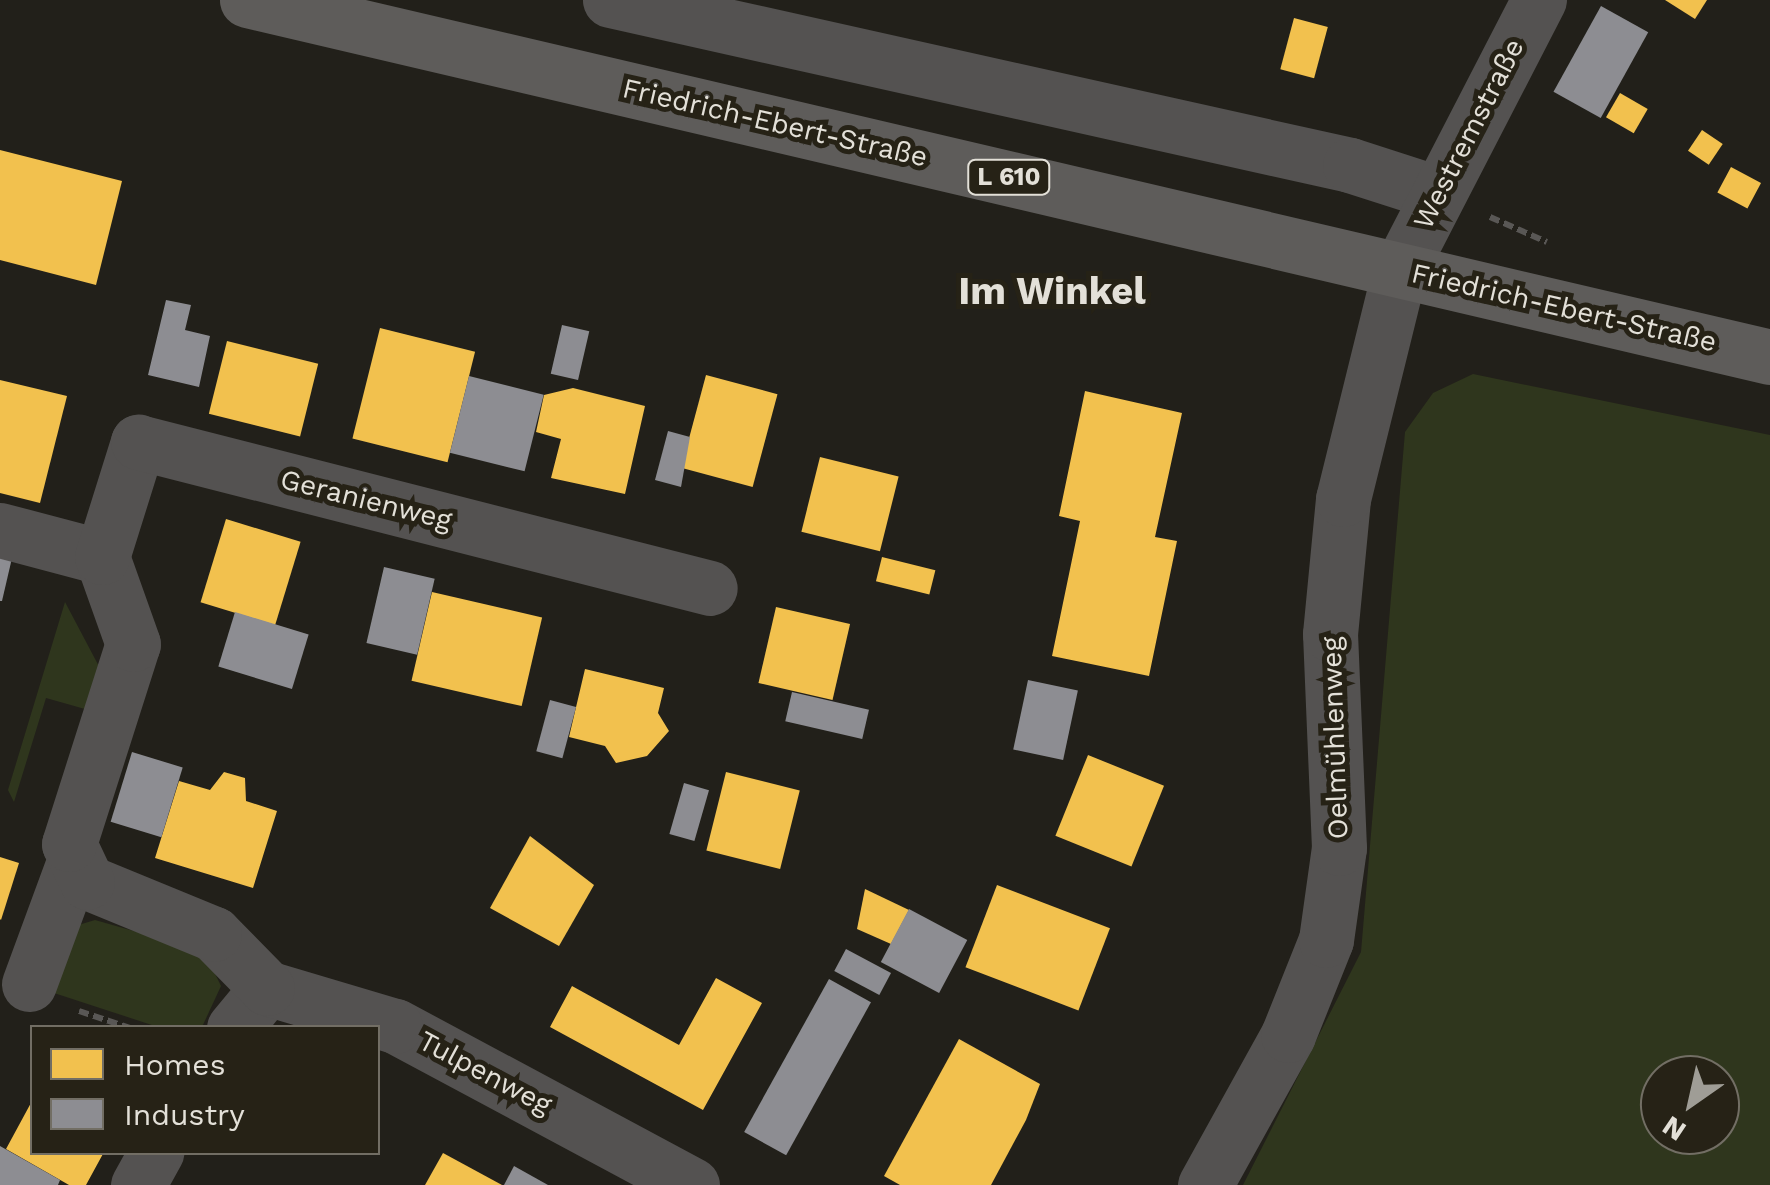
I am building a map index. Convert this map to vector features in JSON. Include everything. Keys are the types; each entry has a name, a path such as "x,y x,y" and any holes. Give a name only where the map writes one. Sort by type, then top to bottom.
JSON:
{"main road":[{"name":"Friedrich-Ebert-Straße","path":"248,0 1770,358"}],"street":[{"path":"610,0 1350,165 1437,193"},
{"name":"Westremstraße","path":"1400,269 1539,0"},
{"name":"Oelmühlenweg","path":"1204,1185 1288,1034 1326,940 1339,848 1330,634 1342,499 1400,269"},
{"name":"Geranienweg","path":"102,557 138,442 710,588"},
{"path":"0,530 102,557 133,644 29,984"},
{"name":"Tulpenweg","path":"70,855 214,934 250,1008 395,1026 692,1185"},
{"path":"138,1185 154,1155"}],"green space":[{"path":"1473,374 1770,435 1770,1185 1243,1185 1361,952 1405,432 1433,393"},
{"path":"65,602 103,674 92,711 46,698 14,802 8,790"},
{"path":"95,920 204,951 221,986 203,1025 152,1025 54,993 75,926"}],"building: Homes":[{"path":"1665,0 1707,0 1695,19"},
{"path":"1294,18 1328,27 1314,78 1280,69"},
{"path":"1620,93 1648,109 1634,133 1606,117"},
{"path":"1702,130 1723,144 1709,165 1688,151"},
{"path":"0,150 122,181 96,285 0,260"},
{"path":"1731,167 1761,183 1747,209 1717,193"},
{"path":"380,328 475,352 448,462 352,439"},
{"path":"227,341 318,364 300,437 209,414"},
{"path":"706,375 777,394 753,487 681,468"},
{"path":"0,380 67,396 40,503 0,493"},
{"path":"573,388 645,406 625,494 551,478 561,439 536,432 544,395"},
{"path":"1085,391 1182,413 1155,537 1177,541 1149,676 1052,656 1080,521 1059,516"},
{"path":"820,457 899,477 880,551 801,532"},
{"path":"226,519 301,542 275,625 201,602"},
{"path":"882,557 935,570 929,595 876,581"},
{"path":"432,592 542,617 522,706 412,681"},
{"path":"776,607 850,624 833,700 758,683"},
{"path":"585,669 664,688 658,713 669,731 647,756 616,763 605,746 569,737"},
{"path":"1088,755 1164,786 1131,866 1055,836"},
{"path":"224,772 245,778 246,801 277,811 253,888 155,858 179,781 210,790"},
{"path":"726,772 800,790 780,869 706,851"},
{"path":"530,836 594,885 559,946 490,908"},
{"path":"0,857 19,863 1,920 0,919"},
{"path":"997,885 1110,928 1078,1011 965,967"},
{"path":"865,889 909,910 891,944 857,929"},
{"path":"716,978 762,1003 703,1110 550,1027 572,986 679,1045"},
{"path":"959,1039 1040,1084 1026,1120 991,1185 900,1185 884,1176"},
{"path":"30,1105 30,1155 102,1155 86,1185 69,1185 6,1149"},
{"path":"443,1153 502,1185 425,1185"}],"building: Industry":[{"path":"1601,6 1648,32 1601,118 1553,92"},
{"path":"166,300 191,305 185,330 210,336 199,387 148,375"},
{"path":"562,325 589,331 578,380 551,374"},
{"path":"469,376 544,395 525,471 450,453"},
{"path":"668,431 690,437 681,487 655,480"},
{"path":"0,555 12,558 2,601 0,601"},
{"path":"384,567 435,579 417,655 366,643"},
{"path":"235,612 309,635 292,689 218,667"},
{"path":"1028,680 1078,691 1063,760 1013,749"},
{"path":"792,692 869,710 862,739 785,721"},
{"path":"550,700 576,707 562,758 536,751"},
{"path":"132,752 183,767 161,837 111,822"},
{"path":"684,783 709,790 694,841 669,834"},
{"path":"909,909 967,940 939,993 881,962"},
{"path":"846,949 891,973 879,995 834,971"},
{"path":"829,979 871,1002 786,1155 744,1132"},
{"path":"0,1146 60,1180 58,1185 0,1185"},
{"path":"514,1166 548,1185 504,1185"}],"district":[{"name":"Im Winkel","path":"1052,292"}]}
